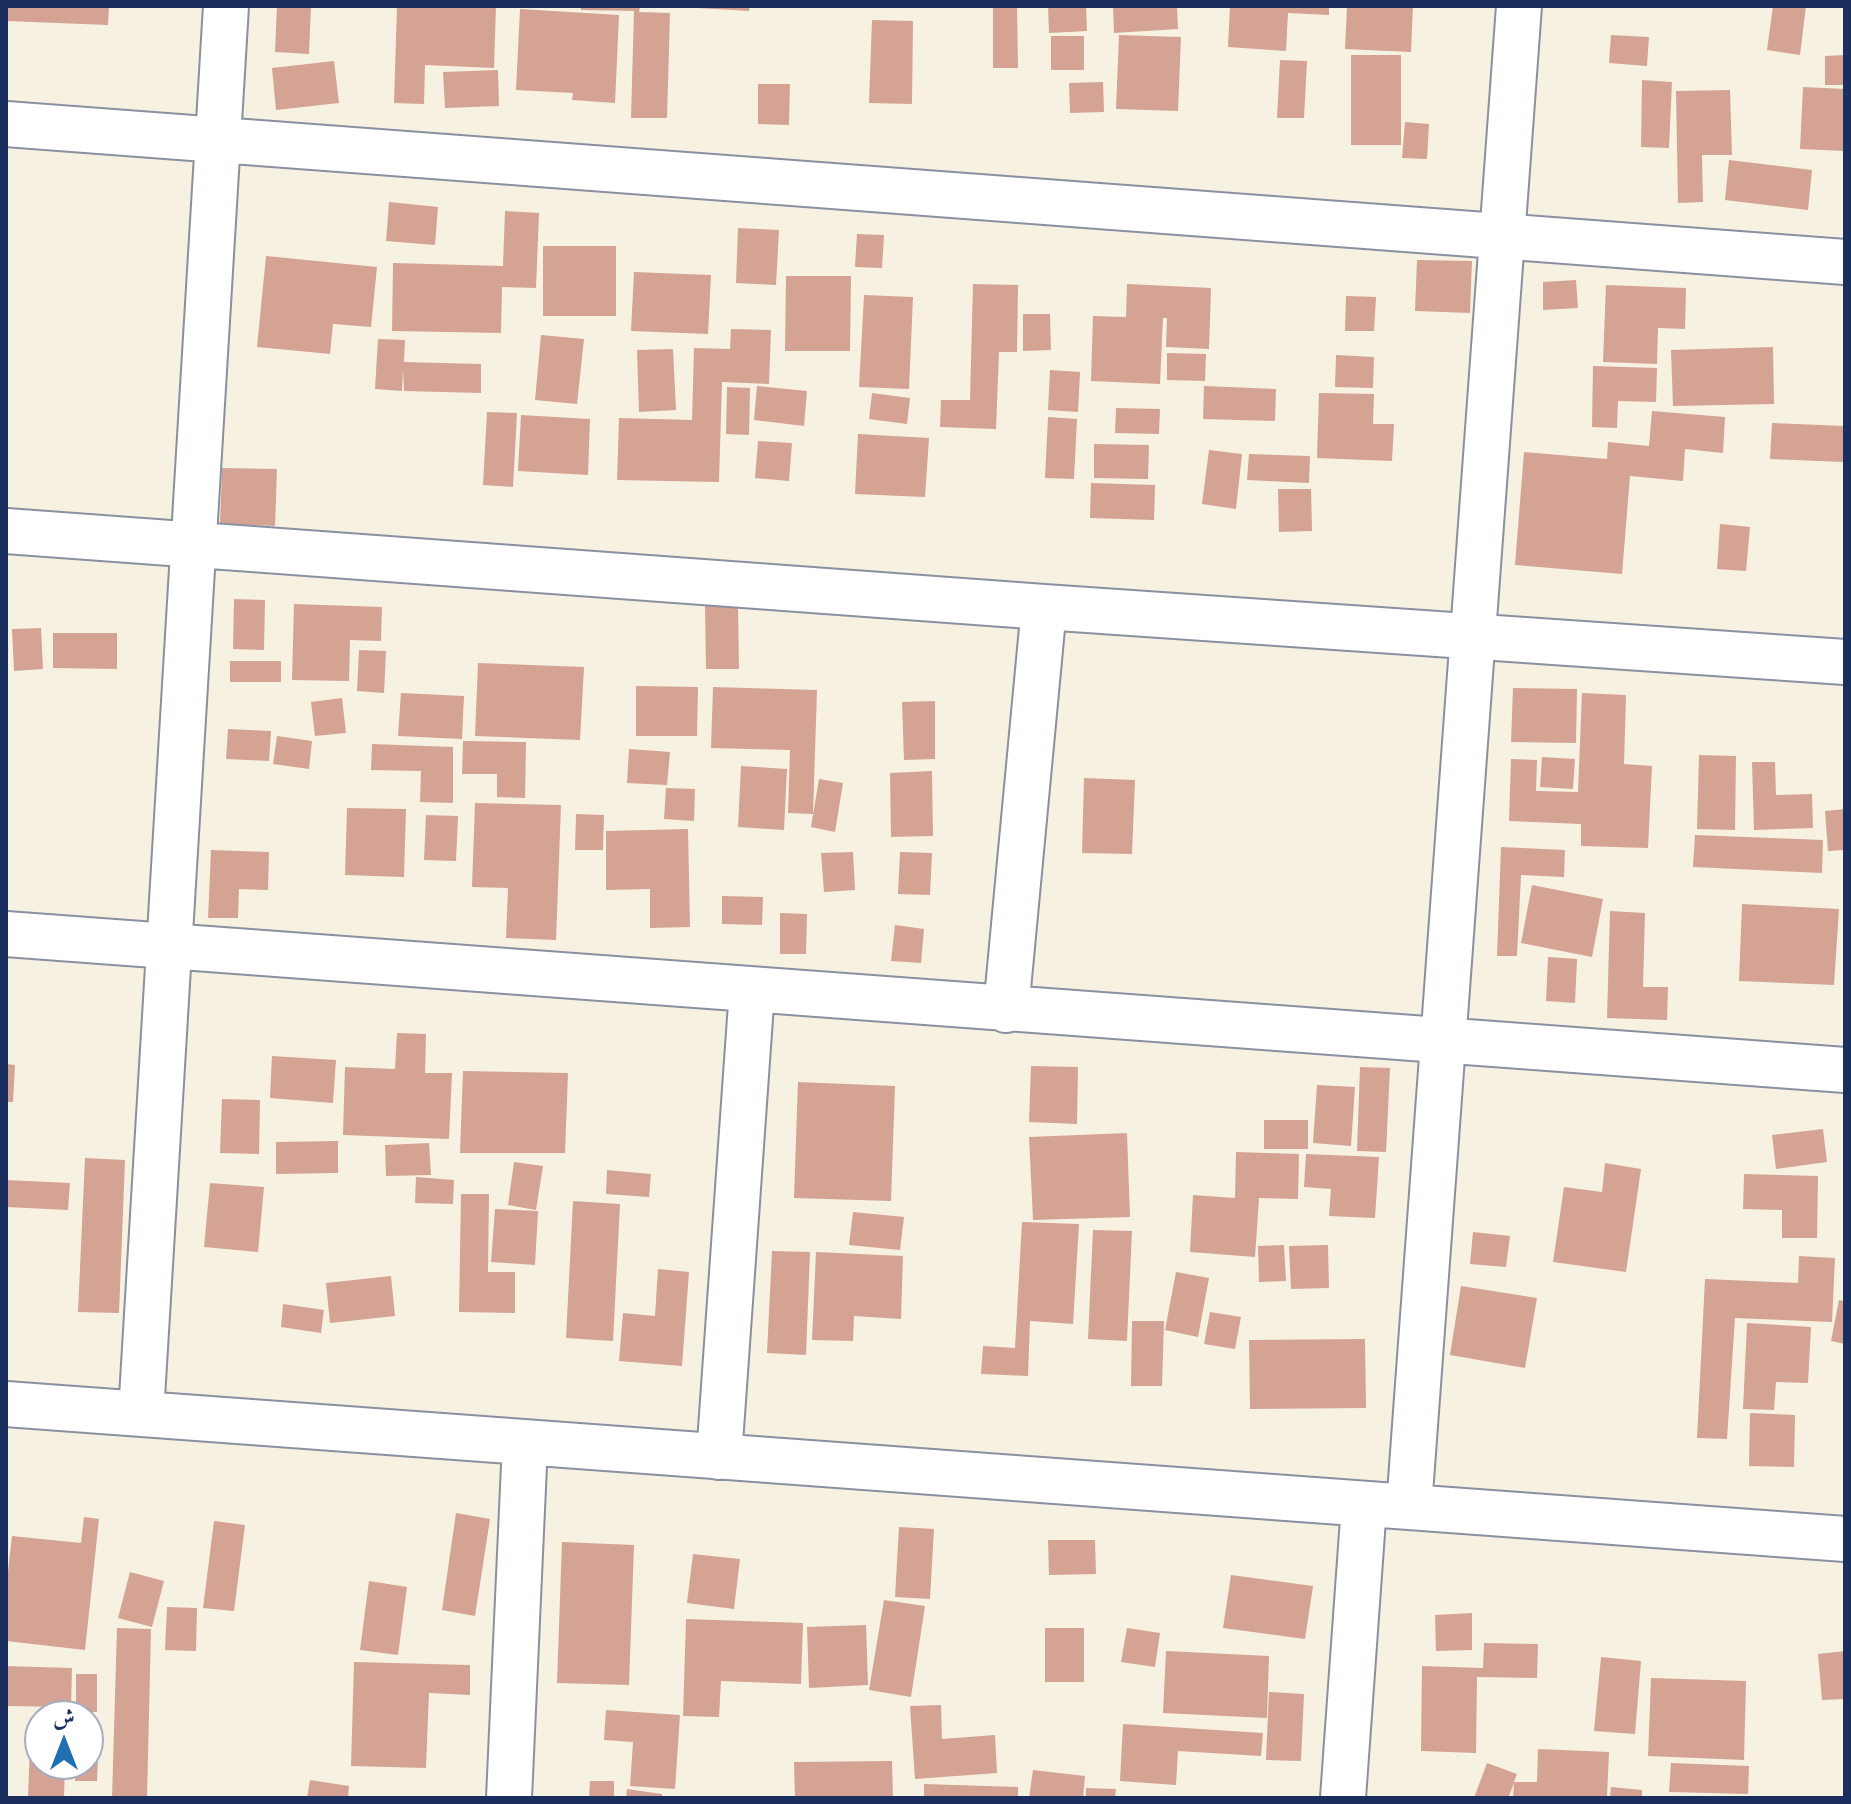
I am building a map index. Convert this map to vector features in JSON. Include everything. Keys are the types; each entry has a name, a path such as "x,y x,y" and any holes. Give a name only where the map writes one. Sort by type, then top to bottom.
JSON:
{"street":[{"path":"141,1414 226,6"},
{"path":"1409,1507 1519,6"},
{"path":"6,124 1845,262"},
{"path":"6,531 1845,662"},
{"path":"1006,1010 1044,607"},
{"path":"6,934 1845,1070"},
{"path":"719,1457 752,990"},
{"path":"6,1404 1845,1539"},
{"path":"509,1798 525,1443"},
{"path":"1343,1798 1364,1505"}],"building":[{"path":"6,6 109,6 108,25 6,21"},
{"path":"277,6 311,6 309,54 275,52"},
{"path":"397,6 496,6 494,68 425,65 424,104 394,103"},
{"path":"581,6 640,6 639,12 670,13 667,118 631,118 634,11 581,10"},
{"path":"697,6 750,6 749,11"},
{"path":"1048,6 1086,6 1087,31 1049,33"},
{"path":"1113,6 1177,6 1178,29 1114,33"},
{"path":"1230,6 1329,6 1329,15 1288,13 1286,51 1228,47"},
{"path":"1347,6 1413,6 1411,52 1345,49"},
{"path":"1773,6 1806,6 1800,55 1767,50"},
{"path":"993,7 1017,7 1018,68 993,68"},
{"path":"520,9 619,15 615,103 572,100 573,93 516,90"},
{"path":"872,20 913,21 912,104 869,103"},
{"path":"1119,35 1181,37 1178,111 1116,109"},
{"path":"1611,35 1649,37 1647,66 1609,63"},
{"path":"1051,36 1084,36 1084,70 1051,70"},
{"path":"1351,55 1401,55 1401,145 1351,145"},
{"path":"1845,55 1845,85 1825,85 1825,56"},
{"path":"1280,60 1307,61 1304,118 1277,118"},
{"path":"334,61 339,103 276,110 272,68"},
{"path":"498,70 499,106 445,108 443,72"},
{"path":"1642,80 1672,82 1669,148 1641,147"},
{"path":"1103,82 1104,112 1070,113 1069,83"},
{"path":"758,84 790,84 789,125 758,124"},
{"path":"1803,87 1845,89 1845,151 1800,149"},
{"path":"1730,90 1732,155 1702,155 1703,202 1678,203 1676,91"},
{"path":"1405,122 1429,124 1427,159 1402,158"},
{"path":"1729,160 1812,170 1808,210 1725,200"},
{"path":"389,202 438,207 435,245 386,241"},
{"path":"505,211 539,213 536,288 502,287 501,333 392,331 393,263 503,266"},
{"path":"738,228 779,230 776,285 736,283"},
{"path":"857,234 884,235 882,268 855,267"},
{"path":"543,246 616,246 616,316 543,316"},
{"path":"266,256 377,267 371,327 333,324 330,354 257,347"},
{"path":"1417,260 1472,261 1470,313 1415,311"},
{"path":"634,272 711,275 708,334 631,331"},
{"path":"786,276 851,276 850,351 785,351"},
{"path":"1576,280 1578,308 1543,310 1543,282"},
{"path":"973,284 1018,285 1017,352 999,352 996,429 940,427 941,400 970,400"},
{"path":"1127,284 1211,288 1209,349 1166,347 1167,318 1163,318 1160,384 1091,381 1093,316 1126,317"},
{"path":"1606,285 1686,288 1685,329 1658,328 1657,364 1603,362"},
{"path":"864,295 913,297 909,389 859,387"},
{"path":"1346,296 1376,297 1374,331 1345,331"},
{"path":"1023,314 1050,314 1051,350 1023,351"},
{"path":"731,329 771,330 769,384 722,382 719,482 617,480 619,418 692,420 694,348 730,349"},
{"path":"541,335 584,339 577,404 535,400"},
{"path":"378,339 405,340 404,362 481,364 481,393 404,391 403,369 402,391 375,389"},
{"path":"1773,347 1774,404 1673,406 1671,350"},
{"path":"673,349 676,410 639,412 637,350"},
{"path":"1167,353 1206,354 1205,381 1167,380"},
{"path":"1336,355 1374,357 1373,388 1335,387"},
{"path":"1593,366 1657,368 1656,402 1618,401 1617,428 1592,427"},
{"path":"1050,370 1080,372 1078,412 1048,410"},
{"path":"757,386 807,391 804,426 754,420"},
{"path":"1204,386 1276,389 1275,421 1203,419"},
{"path":"727,387 750,388 749,435 726,434"},
{"path":"872,393 910,398 907,424 869,419"},
{"path":"1319,393 1374,394 1373,424 1394,424 1392,461 1317,458"},
{"path":"1116,408 1160,409 1159,434 1115,433"},
{"path":"1652,411 1725,417 1723,453 1685,449 1683,481 1630,476 1622,574 1515,565 1524,452 1607,459 1608,442 1649,446"},
{"path":"487,412 517,413 513,487 483,485"},
{"path":"521,415 590,419 588,475 518,471"},
{"path":"1048,417 1077,419 1074,479 1045,478"},
{"path":"1772,423 1844,426 1843,462 1770,459"},
{"path":"858,434 929,438 925,497 855,494"},
{"path":"758,441 792,443 789,481 755,478"},
{"path":"1094,444 1149,445 1148,479 1094,478"},
{"path":"1209,450 1242,454 1236,509 1202,504"},
{"path":"1249,454 1310,456 1309,483 1247,480"},
{"path":"222,468 277,469 275,526 220,524"},
{"path":"1091,483 1155,485 1154,520 1090,518"},
{"path":"1278,489 1311,489 1312,531 1279,532"},
{"path":"1720,524 1750,527 1746,571 1717,569"},
{"path":"234,599 265,600 264,650 233,649"},
{"path":"294,604 382,607 381,641 350,640 349,681 292,680"},
{"path":"705,606 738,606 739,669 706,669"},
{"path":"41,628 43,669 14,671 12,629"},
{"path":"53,633 117,633 117,669 53,668"},
{"path":"359,650 386,651 384,693 357,691"},
{"path":"230,661 281,661 281,682 230,682"},
{"path":"478,663 584,667 580,740 475,736"},
{"path":"636,686 698,687 697,736 636,736"},
{"path":"713,687 817,690 813,814 788,813 790,750 711,748"},
{"path":"1513,688 1577,689 1576,743 1511,742"},
{"path":"401,693 464,696 462,739 398,736"},
{"path":"1582,693 1626,695 1624,764 1652,766 1648,848 1581,846 1581,824 1509,821 1511,759 1537,760 1536,791 1578,792"},
{"path":"342,698 346,733 315,736 311,702"},
{"path":"935,701 935,759 904,760 902,702"},
{"path":"228,729 271,731 269,761 226,759"},
{"path":"277,736 312,741 309,769 273,764"},
{"path":"463,741 526,742 525,798 497,797 497,774 462,774"},
{"path":"372,744 453,747 453,803 420,802 421,771 371,770"},
{"path":"629,749 670,752 667,785 627,783"},
{"path":"1699,755 1736,756 1735,830 1697,829"},
{"path":"1542,757 1575,759 1573,789 1540,787"},
{"path":"1752,762 1775,762 1776,795 1812,794 1813,828 1754,830"},
{"path":"741,766 787,769 784,830 738,827"},
{"path":"932,771 933,836 891,837 890,773"},
{"path":"1084,778 1135,780 1132,854 1082,853"},
{"path":"819,779 843,783 835,832 811,827"},
{"path":"666,788 695,789 694,821 664,819"},
{"path":"475,803 561,805 556,940 506,938 508,888 472,887"},
{"path":"347,808 406,809 404,877 345,875"},
{"path":"1845,809 1845,850 1828,851 1825,811"},
{"path":"576,814 604,815 603,850 575,850"},
{"path":"426,815 458,816 456,861 424,860"},
{"path":"688,829 690,927 650,928 650,889 606,890 606,831"},
{"path":"1695,835 1823,840 1822,873 1693,867"},
{"path":"1501,847 1565,850 1564,877 1521,875 1517,956 1497,956"},
{"path":"211,850 269,852 268,890 239,889 238,918 208,918"},
{"path":"853,852 855,890 824,892 821,853"},
{"path":"900,852 932,853 930,895 898,894"},
{"path":"1532,885 1603,899 1592,957 1521,943"},
{"path":"722,896 763,897 762,925 722,924"},
{"path":"1742,904 1839,909 1834,985 1739,981"},
{"path":"1610,911 1645,913 1643,987 1668,987 1667,1020 1607,1018"},
{"path":"780,913 807,914 806,954 780,954"},
{"path":"895,925 924,929 921,963 891,961"},
{"path":"1548,957 1577,959 1575,1003 1546,1001"},
{"path":"397,1033 426,1034 425,1073 452,1073 449,1139 343,1135 345,1067 395,1069"},
{"path":"272,1056 336,1060 333,1103 270,1098"},
{"path":"6,1064 15,1065 13,1102 6,1102"},
{"path":"1031,1066 1078,1067 1077,1124 1029,1122"},
{"path":"1360,1067 1390,1068 1386,1152 1357,1151"},
{"path":"463,1071 568,1073 565,1153 460,1153"},
{"path":"798,1082 895,1086 891,1201 794,1198"},
{"path":"1317,1085 1355,1087 1351,1146 1313,1143"},
{"path":"222,1099 260,1100 259,1154 220,1153"},
{"path":"1264,1120 1308,1120 1308,1149 1264,1149"},
{"path":"1823,1129 1827,1162 1776,1169 1772,1135"},
{"path":"1127,1133 1130,1217 1033,1220 1029,1137"},
{"path":"338,1141 338,1173 276,1174 276,1142"},
{"path":"429,1143 431,1175 386,1176 385,1145"},
{"path":"1236,1152 1299,1154 1298,1199 1259,1198 1255,1257 1190,1252 1193,1195 1235,1198"},
{"path":"1306,1154 1379,1157 1375,1218 1329,1216 1331,1189 1304,1187"},
{"path":"85,1158 125,1160 119,1313 78,1312"},
{"path":"514,1162 543,1166 536,1210 508,1205"},
{"path":"1605,1163 1641,1169 1626,1272 1553,1262 1564,1187 1602,1192"},
{"path":"607,1170 651,1174 649,1197 606,1194"},
{"path":"1744,1174 1818,1176 1817,1238 1782,1238 1782,1210 1743,1209"},
{"path":"416,1177 454,1180 453,1204 415,1203"},
{"path":"6,1180 70,1183 68,1210 6,1207"},
{"path":"210,1183 264,1187 258,1252 204,1247"},
{"path":"461,1194 489,1194 488,1272 515,1272 515,1313 459,1312"},
{"path":"573,1201 620,1204 613,1341 566,1338"},
{"path":"495,1209 538,1211 535,1265 491,1262"},
{"path":"853,1212 904,1217 900,1250 849,1245"},
{"path":"1022,1222 1079,1224 1073,1324 1030,1321 1028,1376 981,1374 983,1346 1015,1348"},
{"path":"1093,1230 1132,1231 1127,1341 1088,1339"},
{"path":"1473,1232 1510,1236 1506,1267 1470,1264"},
{"path":"1284,1245 1286,1281 1259,1282 1258,1246"},
{"path":"1328,1245 1329,1288 1291,1289 1289,1246"},
{"path":"772,1251 810,1252 806,1355 767,1353"},
{"path":"816,1252 903,1256 901,1319 854,1316 853,1341 812,1340"},
{"path":"1799,1256 1835,1258 1832,1322 1735,1318 1727,1439 1697,1438 1705,1279 1798,1283"},
{"path":"658,1269 689,1272 682,1366 619,1361 623,1313 655,1316"},
{"path":"1176,1272 1209,1278 1198,1337 1165,1330"},
{"path":"391,1276 395,1316 330,1323 326,1283"},
{"path":"1461,1286 1537,1298 1525,1368 1450,1355"},
{"path":"1839,1300 1845,1301 1845,1344 1831,1341"},
{"path":"283,1304 324,1310 321,1333 281,1327"},
{"path":"1210,1312 1241,1317 1235,1349 1204,1344"},
{"path":"1132,1321 1164,1321 1162,1386 1131,1386"},
{"path":"1747,1323 1811,1327 1808,1383 1776,1382 1774,1410 1743,1409"},
{"path":"1365,1339 1366,1408 1250,1409 1249,1340"},
{"path":"1750,1413 1795,1415 1794,1467 1749,1466"},
{"path":"456,1513 490,1519 475,1616 442,1610"},
{"path":"84,1517 99,1519 85,1650 6,1641 6,1589 12,1536 81,1543"},
{"path":"214,1521 245,1525 234,1611 203,1608"},
{"path":"899,1527 934,1529 930,1599 895,1597"},
{"path":"1048,1540 1095,1540 1096,1574 1049,1575"},
{"path":"562,1542 634,1545 629,1685 557,1683"},
{"path":"693,1554 740,1559 734,1609 687,1603"},
{"path":"130,1572 164,1581 152,1627 118,1618"},
{"path":"1231,1575 1313,1586 1305,1639 1223,1628"},
{"path":"369,1581 407,1587 398,1655 360,1650"},
{"path":"884,1600 925,1606 911,1697 869,1690"},
{"path":"167,1607 197,1608 196,1651 165,1650"},
{"path":"1472,1613 1472,1650 1436,1651 1435,1615"},
{"path":"686,1619 803,1623 801,1684 721,1681 719,1717 683,1716"},
{"path":"866,1625 868,1685 809,1688 807,1627"},
{"path":"117,1628 151,1629 147,1798 112,1798"},
{"path":"1045,1628 1084,1628 1084,1682 1045,1682"},
{"path":"1127,1628 1160,1633 1155,1667 1121,1662"},
{"path":"1484,1643 1538,1644 1537,1678 1477,1677 1476,1753 1421,1751 1422,1666 1483,1668"},
{"path":"1166,1651 1269,1656 1267,1718 1163,1713"},
{"path":"1845,1651 1845,1699 1822,1700 1818,1654"},
{"path":"1601,1657 1641,1661 1635,1734 1594,1731"},
{"path":"354,1662 470,1665 470,1695 429,1693 426,1768 351,1766"},
{"path":"6,1666 72,1668 71,1700 24,1700 24,1706 6,1706"},
{"path":"76,1674 97,1674 97,1700 76,1700"},
{"path":"1651,1678 1746,1681 1744,1760 1648,1756"},
{"path":"1269,1692 1304,1694 1301,1761 1266,1760"},
{"path":"941,1705 942,1739 995,1735 997,1773 915,1779 910,1706"},
{"path":"606,1710 680,1715 675,1789 630,1786 633,1742 604,1740"},
{"path":"1123,1724 1263,1733 1261,1756 1178,1751 1176,1785 1120,1781"},
{"path":"1538,1749 1609,1752 1607,1798 1513,1798 1514,1783 1508,1798 1474,1798 1487,1763 1517,1774 1514,1782 1537,1782"},
{"path":"892,1761 893,1798 795,1798 794,1762"},
{"path":"1671,1763 1749,1766 1748,1794 1669,1792"},
{"path":"1033,1770 1085,1776 1083,1798 1029,1798"},
{"path":"29,1780 65,1780 64,1798 28,1798"},
{"path":"310,1780 349,1786 348,1798 307,1798"},
{"path":"590,1781 614,1781 614,1798 589,1798"},
{"path":"924,1784 1018,1787 1018,1798 924,1798"},
{"path":"1611,1787 1642,1790 1642,1798 1610,1798"},
{"path":"1086,1788 1116,1789 1115,1798 1086,1798"},
{"path":"627,1789 662,1794 662,1798 626,1798"}]}
